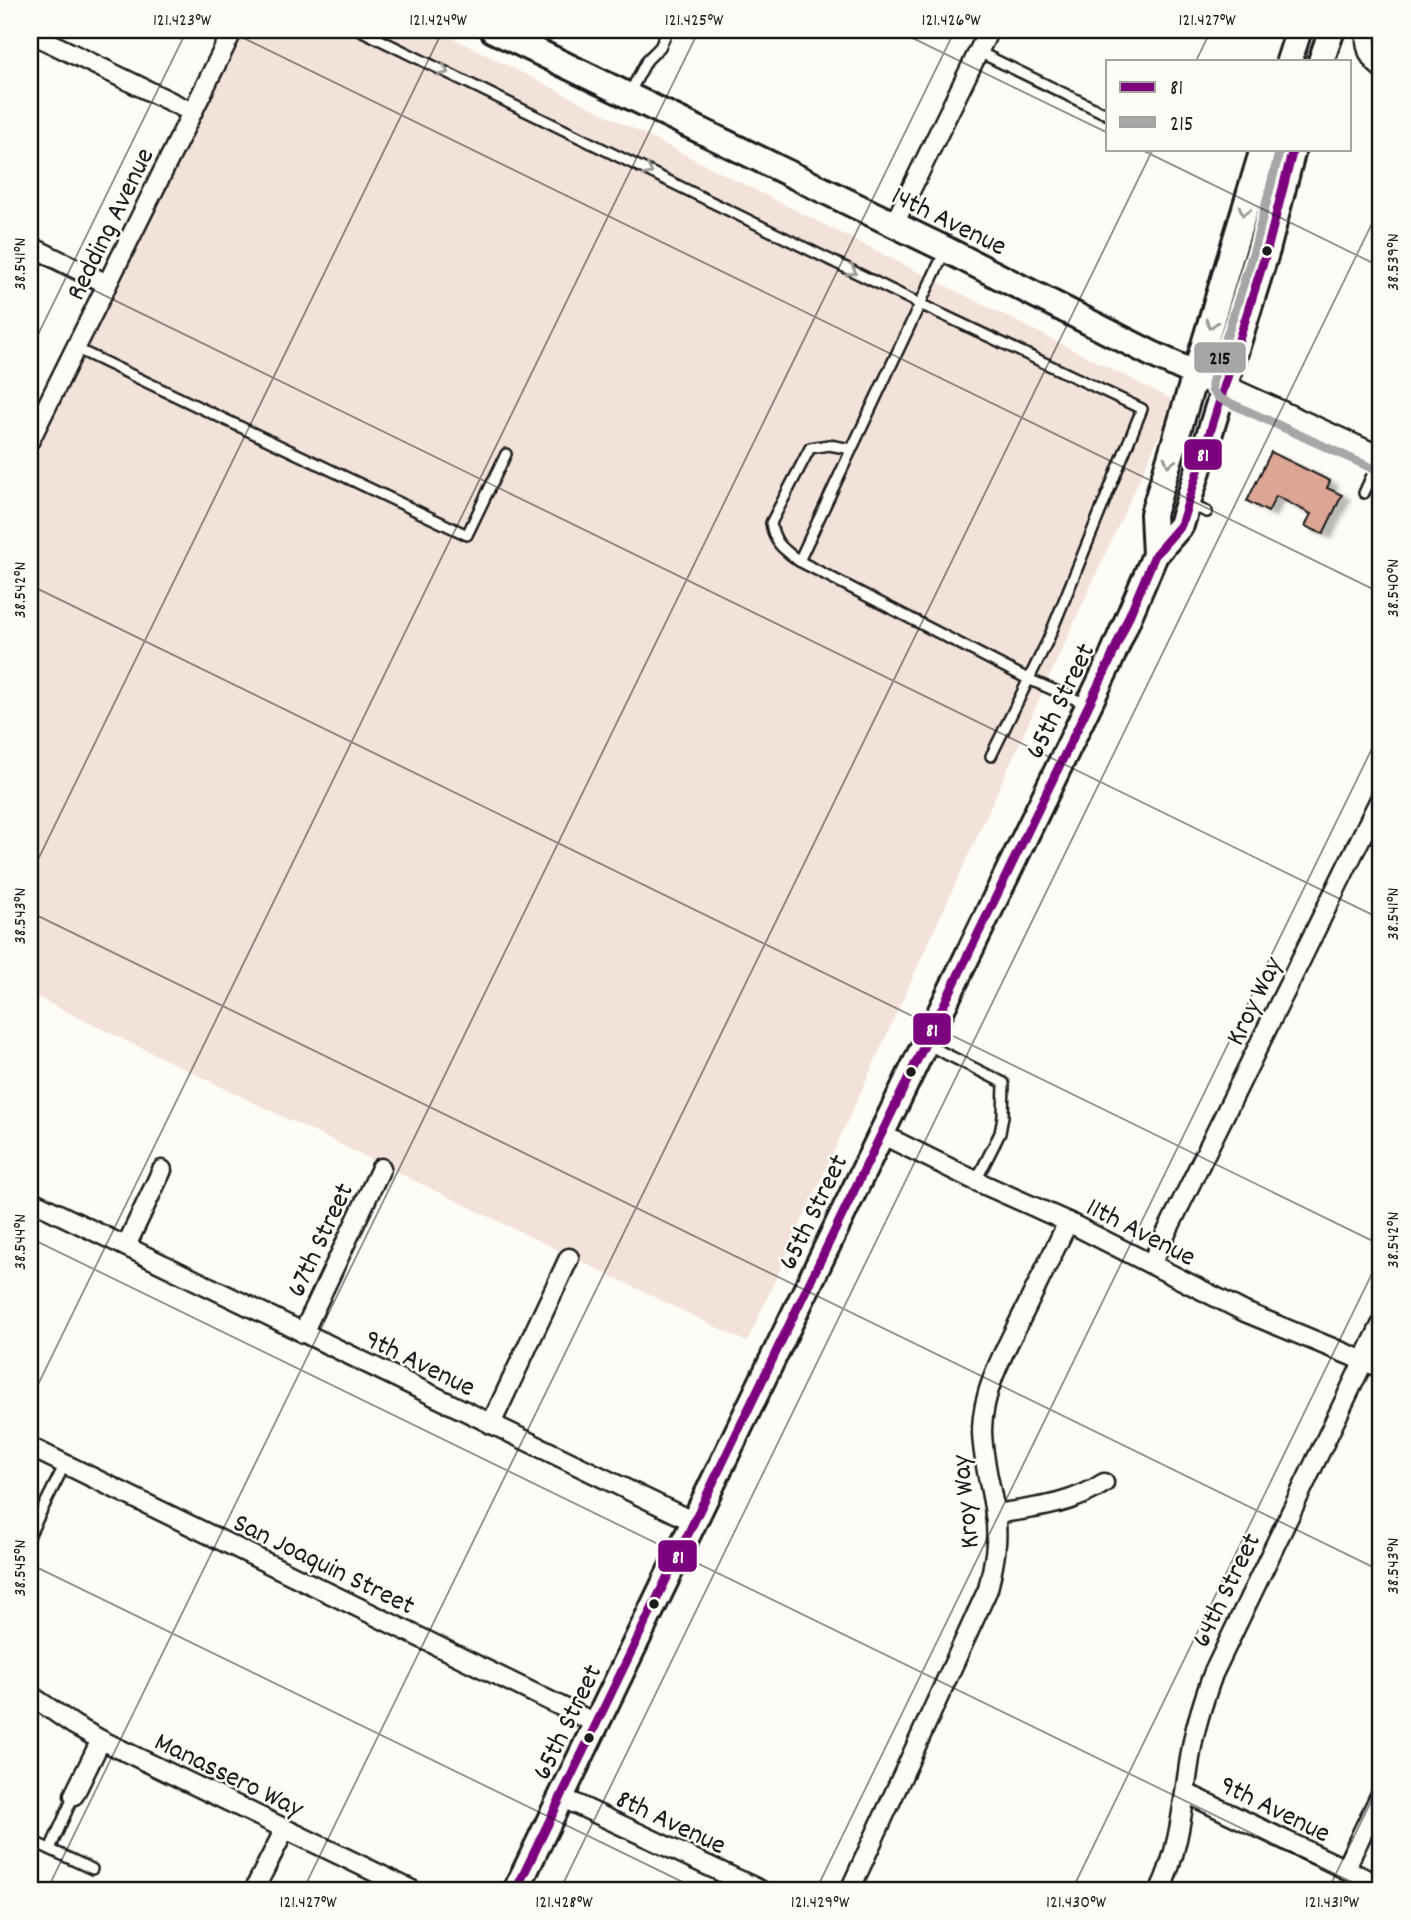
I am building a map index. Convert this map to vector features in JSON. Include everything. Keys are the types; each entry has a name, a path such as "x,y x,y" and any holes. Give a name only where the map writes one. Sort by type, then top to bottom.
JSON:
{"main road":[{"name":"14th Avenue","path":"493,30 1224,387"},
{"path":"1289,60 1298,30"},
{"path":"1321,60 1332,30"},
{"name":"65th Street","path":"1155,555 1153,514 1263,150"},
{"name":"65th Street","path":"516,1890 1122,635 1155,555 1198,508 1224,387 1267,250 1293,150"}],"street":[{"name":"Redding Avenue","path":"30,440 233,30"},
{"path":"894,224 989,30"},
{"path":"1366,30 1367,52 1381,68"},
{"path":"30,33 192,112"},
{"path":"30,246 107,284"},
{"name":"14th Avenue","path":"1224,387 1380,459"},
{"name":"Kroy Way","path":"1151,1264 1381,797"},
{"name":"11th Avenue","path":"881,1134 1068,1222 1245,1312 1381,1368"},
{"name":"67th Street","path":"303,1332 381,1168"},
{"path":"126,1246 162,1170"},
{"name":"9th Avenue","path":"30,1200 694,1522"},
{"name":"Kroy Way","path":"850,1890 989,1589 995,1559 995,1514 983,1457 982,1427 985,1403 998,1364 1068,1222"},
{"path":"491,1424 569,1258"},
{"name":"64th Street","path":"1160,1890 1174,1853 1191,1751 1201,1706 1213,1674 1381,1325"},
{"name":"San Joaquin Street","path":"30,1447 597,1724"},
{"path":"995,1514 1055,1505 1076,1499 1104,1483"},
{"name":"Manassero Way","path":"30,1695 101,1740 412,1890"},
{"path":"74,1796 101,1740"},
{"name":"9th Avenue","path":"1186,1793 1381,1886"},
{"path":"1345,1869 1381,1794"},
{"name":"8th Avenue","path":"561,1797 760,1890"},
{"path":"256,1887 285,1829"}],"lane":[{"path":"360,30 920,304 1142,409 1048,640 991,756"},
{"path":"628,95 647,60 660,47 668,30"},
{"path":"979,52 1106,114"},
{"path":"799,561 945,249"},
{"path":"75,348 467,535 506,454"},
{"path":"851,449 829,445 810,448 771,523 773,536 779,547 799,561 1084,704"},
{"path":"1364,493 1380,459"},
{"path":"924,1043 1004,1083 1000,1133 976,1181"},
{"path":"30,1534 65,1464"},
{"path":"50,1850 74,1796"},
{"path":"30,1840 92,1869"}],"shaded area":[{"path":"235,30 437,30 1175,401 747,1342 30,994 30,469"}],"building":[{"path":"1271,452 1330,481 1327,488 1342,495 1323,534 1305,526 1311,514 1276,496 1268,512 1247,501"}],"transit line":[{"name":"215","path":"1280,150 1255,247 1212,390 1219,398 1376,470"},
{"name":"81","path":"516,1890 1110,661 1155,555 1181,525 1267,250 1293,150"}]}
